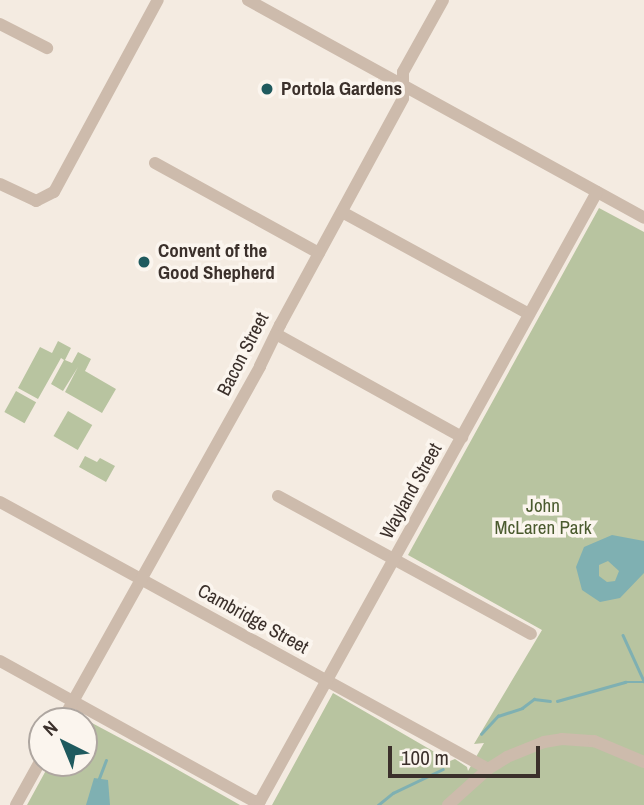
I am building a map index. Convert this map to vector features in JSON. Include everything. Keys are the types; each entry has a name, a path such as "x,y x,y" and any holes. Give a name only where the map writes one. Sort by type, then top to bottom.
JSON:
{"street":[{"path":"0,184 31,200 41,201 56,187 158,0"},
{"path":"248,0 644,218"},
{"name":"Bacon Street","path":"70,707 403,98 403,72 443,0"},
{"path":"0,24 47,48"},
{"path":"155,163 319,253"},
{"name":"Wayland Street","path":"73,702 254,801 260,801 597,192"},
{"path":"342,212 529,314"},
{"path":"276,334 463,437"},
{"path":"278,496 531,634"},
{"name":"Cambridge Street","path":"0,502 488,769"},
{"path":"0,661 73,702"},
{"path":"448,805 488,769 525,748 562,739 594,741 644,762"},
{"path":"16,805 31,777"}],"green space":[{"name":"John McLaren Park","path":"599,208 644,232 644,805 272,805 333,693 450,761 455,759 467,767 468,771 484,743 474,744 542,630 408,555"},
{"path":"58,341 71,348 65,360 72,363 78,352 91,359 85,371 116,389 102,413 65,392 78,367 63,391 51,384 64,360 61,358 38,399 18,388 40,347 52,353"},
{"path":"16,391 36,402 24,423 4,412"},
{"path":"68,411 92,425 78,450 54,436"},
{"path":"85,456 97,462 100,458 115,466 106,482 79,467"},
{"path":"98,726 240,805 27,805 42,777 98,777"}],"water":[{"path":"612,535 644,541 644,573 620,598 600,602 582,590 576,567 584,547","holes":["608,561 619,571 615,581 607,582 599,576 599,565"]},
{"path":"94,778 108,780 110,805 86,805"}],"waterway":[{"path":"623,635 644,681"},
{"path":"557,701 625,682 644,682"},
{"path":"481,734 498,716 522,708 534,699 550,701"},
{"path":"98,781 106,760"},
{"path":"378,805 393,793 443,769"}],"place":[{"name":"Portola Gardens","path":"267,89"},
{"name":"Convent of the Good Shepherd","path":"144,262"}]}
